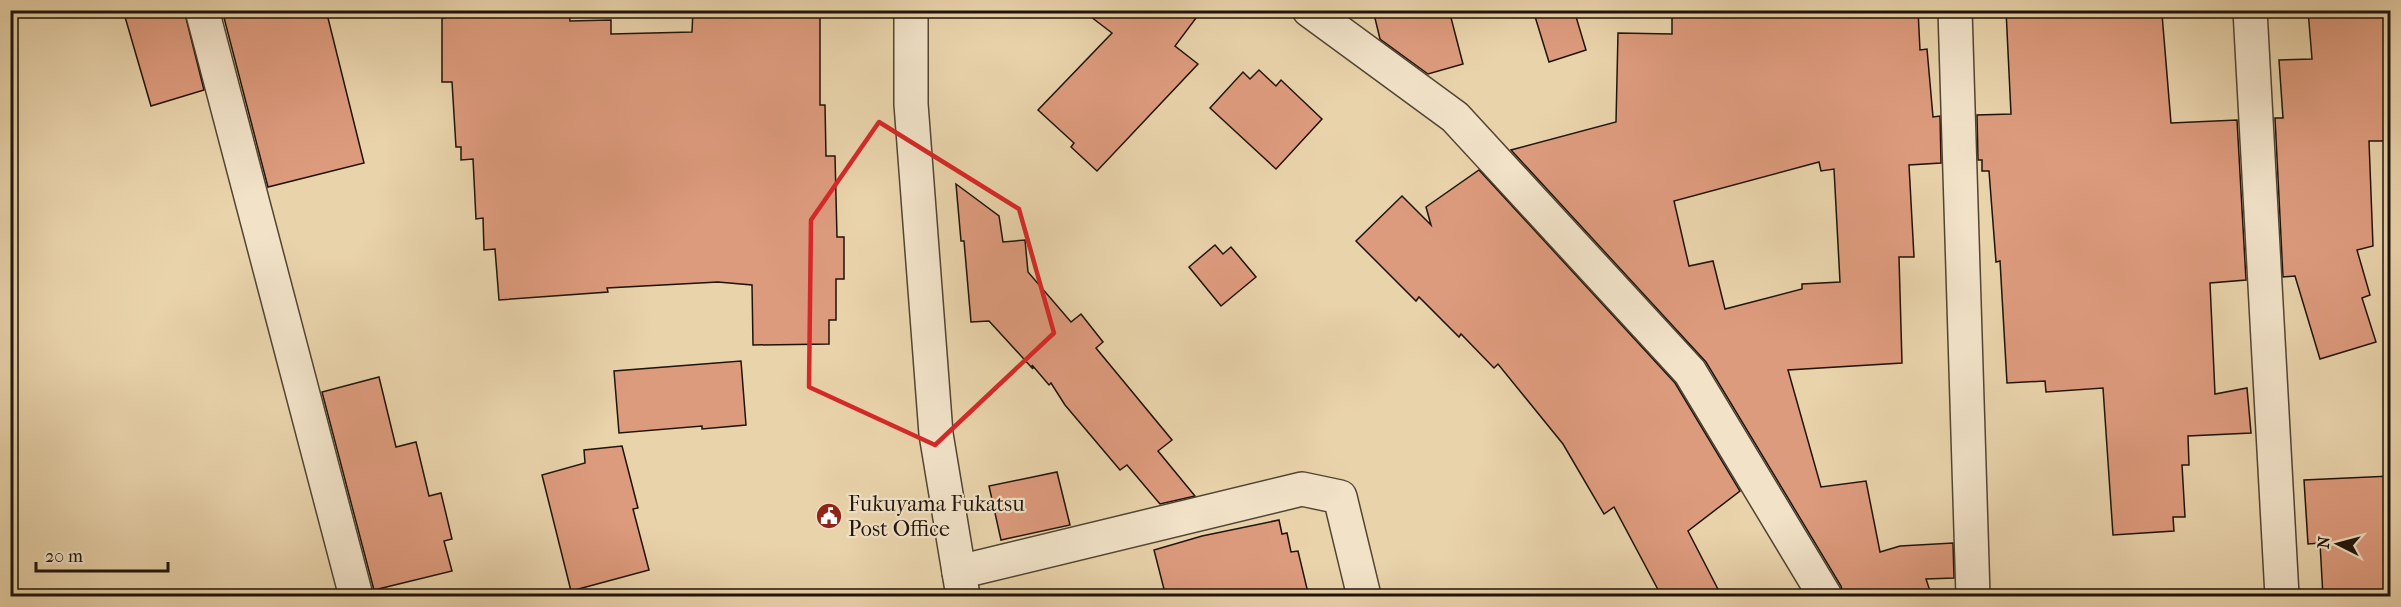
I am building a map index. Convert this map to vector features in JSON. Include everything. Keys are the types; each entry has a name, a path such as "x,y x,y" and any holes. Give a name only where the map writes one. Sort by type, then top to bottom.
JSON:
{"street":[{"path":"202,10 356,597"},
{"path":"910,10 911,104 936,434 961,584 1302,489 1340,498 1364,597"},
{"path":"1309,10 1455,117 1690,372 1825,597"},
{"path":"1955,10 1973,597"},
{"path":"2250,10 2282,597"}],"highlighted area":[{"path":"879,122 1019,209 1054,333 935,445 809,387 811,220"}],"building":[{"path":"123,10 184,10 204,90 151,106"},
{"path":"222,10 326,10 364,163 268,187"},
{"path":"446,10 569,10 570,21 611,20 611,34 692,32 693,10 820,10 820,105 825,105 826,156 835,156 837,237 844,237 844,279 836,279 836,320 829,320 829,344 753,345 752,285 718,282 607,288 608,292 499,300 495,249 484,250 483,218 476,219 473,159 461,160 461,147 456,147 452,82 442,82 442,18 445,18"},
{"path":"1082,10 1202,10 1175,46 1198,64 1097,171 1071,147 1074,143 1038,110 1112,33"},
{"path":"1373,10 1449,10 1463,64 1428,74 1380,39"},
{"path":"1533,10 1574,10 1586,50 1549,62"},
{"path":"1672,10 1918,10 1920,50 1927,49 1933,117 1940,116 1941,163 1909,165 1914,257 1899,257 1902,363 1788,370 1821,487 1866,481 1880,552 1900,546 1953,543 1954,578 1926,579 1932,597 1844,597 1841,586 1706,362 1511,150 1616,122 1618,33 1672,34","holes":["1819,162 1821,171 1834,169 1840,282 1802,284 1802,289 1725,309 1713,261 1689,266 1674,201"]},
{"path":"2006,10 2147,10 2148,15 2162,14 2171,123 2237,120 2246,280 2210,283 2215,394 2247,388 2251,433 2188,436 2189,465 2182,465 2185,517 2173,517 2174,531 2113,535 2103,388 2046,392 2045,381 2007,383 2000,261 1996,262 1989,171 1982,171 1982,160 1978,160 1977,115 2011,114"},
{"path":"2308,10 2388,10 2391,41 2391,141 2369,141 2373,246 2357,250 2370,295 2362,298 2376,342 2320,359 2295,276 2283,277 2275,118 2283,118 2279,60 2312,59"},
{"path":"1259,70 1276,86 1281,80 1322,119 1276,169 1210,108 1243,72 1250,79"},
{"path":"1479,170 1675,383 1740,491 1688,531 1722,597 1662,597 1614,507 1604,514 1563,444 1498,364 1494,368 1461,334 1459,337 1419,297 1416,301 1356,241 1402,196 1431,225 1426,207"},
{"path":"956,184 999,216 1003,242 1025,240 1028,272 1071,322 1081,314 1103,342 1096,348 1172,440 1158,451 1195,496 1160,504 1127,465 1120,470 1065,405 1051,383 1049,385 989,321 971,322"},
{"path":"1215,245 1223,254 1231,247 1256,277 1221,306 1189,267"},
{"path":"741,361 746,425 619,433 614,371"},
{"path":"379,377 396,447 416,442 429,496 441,493 452,539 444,541 452,571 374,590 322,392"},
{"path":"622,446 638,508 633,509 649,570 571,591 542,475 585,463 584,450"},
{"path":"1057,472 1070,525 1001,540 989,486"},
{"path":"2391,476 2391,597 2323,597 2320,543 2308,544 2304,480"},
{"path":"1279,520 1282,534 1287,533 1291,552 1298,551 1309,597 1166,597 1154,550 1202,536"}],"place":[{"name":"Fukuyama Fukatsu Post Office","path":"829,516"}]}
